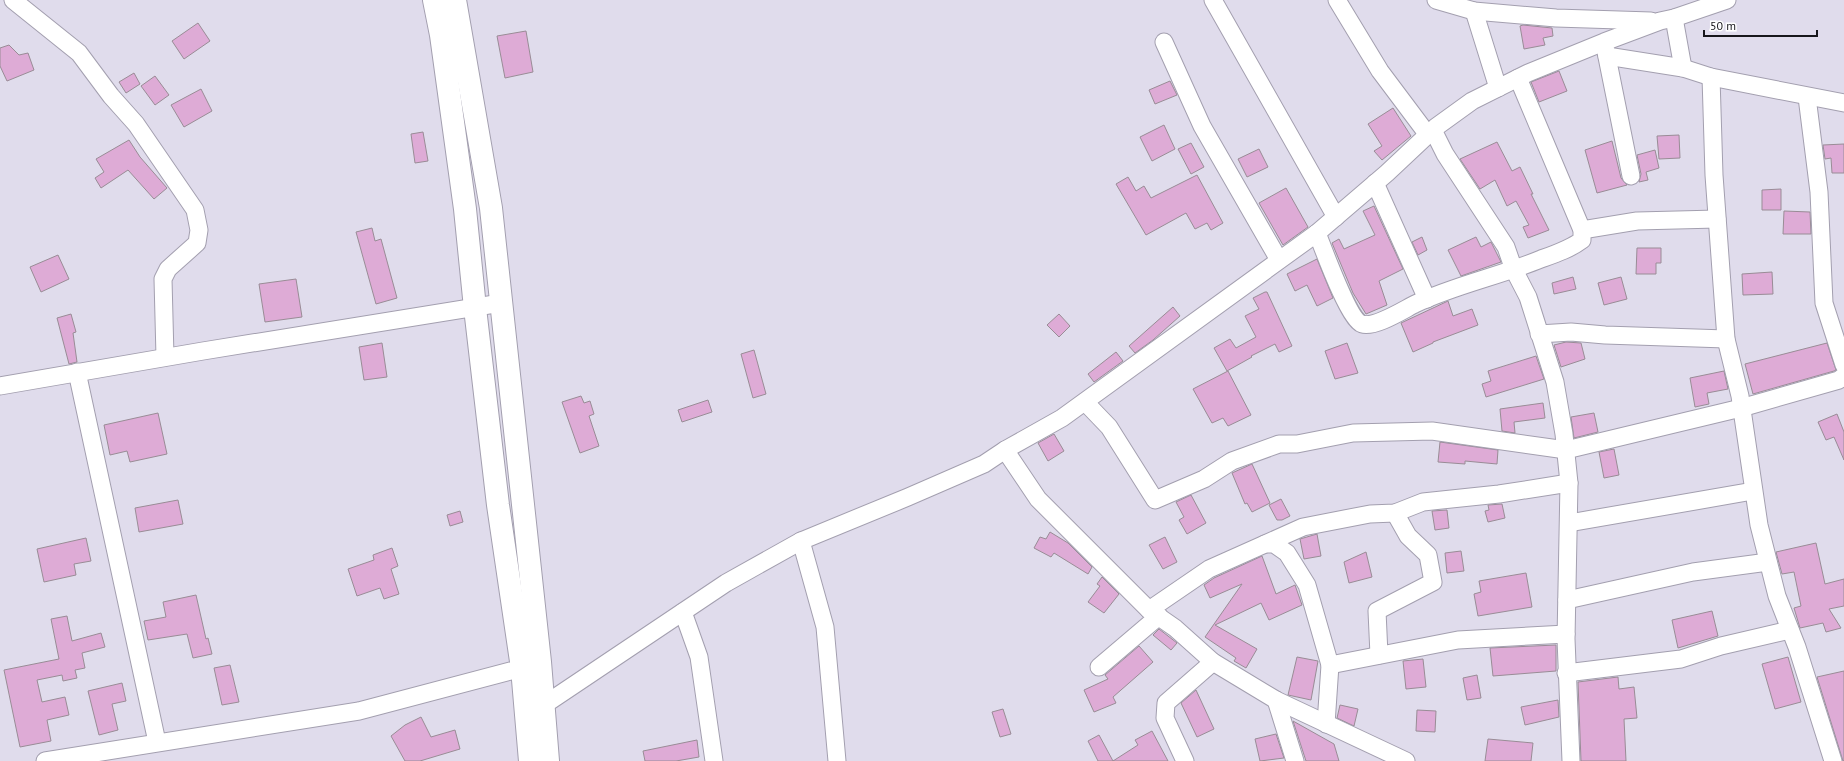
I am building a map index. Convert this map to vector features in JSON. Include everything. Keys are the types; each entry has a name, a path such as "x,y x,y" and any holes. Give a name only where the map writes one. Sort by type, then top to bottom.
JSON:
{"main road":[{"path":"434,0 441,35 465,210 474,308 498,505 522,668 530,761"},
{"path":"456,0 491,208 544,705 548,761"}],"street":[{"path":"13,0 79,53 111,96 136,124 194,210 199,230 197,244 168,269 163,279 165,357"},
{"path":"1213,0 1336,216"},
{"path":"1337,0 1380,71 1430,132 1506,247 1514,270 1528,297 1555,382 1566,450 1569,483 1566,673 1571,761"},
{"path":"1436,0 1474,11 1556,18 1667,20"},
{"path":"544,705 726,583 801,541 908,498 977,467 1062,418 1317,233 1375,183 1430,132 1472,101 1518,78 1606,49 1667,20 1727,0"},
{"path":"1474,11 1498,88"},
{"path":"1667,20 1683,68"},
{"path":"1164,42 1202,126 1279,260"},
{"path":"1606,49 1683,68 1711,77 1807,97 1844,103"},
{"path":"1606,49 1631,176"},
{"path":"1711,77 1717,219 1726,339 1741,408 1759,525 1778,596 1833,761"},
{"path":"1317,233 1346,302 1356,320 1362,324 1378,322 1427,299 1514,270 1575,245 1582,240 1582,230 1518,78"},
{"path":"1807,97 1819,192 1824,303 1844,365"},
{"path":"1375,183 1427,299"},
{"path":"1582,230 1637,221 1717,219"},
{"path":"0,386 165,357 501,303"},
{"path":"1539,334 1571,332 1605,335 1726,339"},
{"path":"77,372 157,742"},
{"path":"1085,402 1109,427 1154,500 1204,479 1232,462 1278,444 1297,444 1353,433 1432,431 1566,450 1741,408 1839,380 1844,377"},
{"path":"1005,450 1038,499 1154,613 1213,662 1276,700 1406,761"},
{"path":"1098,667 1154,613 1209,569 1303,527 1370,514 1395,513 1423,502 1499,494 1569,483"},
{"path":"1569,523 1753,491"},
{"path":"1379,655 1377,611 1433,582 1428,555 1408,536 1395,513"},
{"path":"801,541 825,627 837,761"},
{"path":"1265,544 1274,544 1286,553 1307,585 1330,664 1326,724"},
{"path":"1567,600 1693,572 1768,562"},
{"path":"682,612 698,657 714,761"},
{"path":"1566,673 1681,659 1721,646 1790,630"},
{"path":"1330,664 1458,640 1566,634"},
{"path":"1185,761 1165,718 1166,703 1213,662"},
{"path":"45,761 359,711 522,668"},
{"path":"1276,700 1295,761"}],"building":[{"path":"198,23 210,41 184,59 172,41"},
{"path":"1520,26 1552,28 1553,36 1543,38 1545,45 1524,49"},
{"path":"526,31 533,72 505,78 497,36"},
{"path":"9,45 19,55 28,53 34,70 7,81 0,66 0,48"},
{"path":"1559,71 1567,91 1539,102 1531,82"},
{"path":"134,73 140,84 126,93 119,82"},
{"path":"155,76 169,95 155,105 141,86"},
{"path":"1170,81 1177,95 1155,104 1149,90"},
{"path":"201,89 212,111 184,127 171,105"},
{"path":"1393,108 1411,136 1382,160 1374,151 1382,146 1368,124"},
{"path":"1164,125 1175,149 1152,161 1140,137"},
{"path":"423,132 428,161 415,163 411,134"},
{"path":"1679,135 1680,158 1659,159 1657,136"},
{"path":"129,140 140,157 167,188 154,199 128,170 101,188 95,178 104,172 96,159"},
{"path":"1612,141 1621,178 1627,185 1597,193 1585,150"},
{"path":"1497,142 1512,171 1520,167 1533,194 1531,194 1549,230 1528,238 1523,227 1529,225 1516,201 1507,206 1495,180 1480,189 1460,159"},
{"path":"1191,143 1204,167 1191,174 1178,149"},
{"path":"1844,144 1844,173 1832,173 1831,158 1825,159 1823,145"},
{"path":"1259,149 1268,167 1247,177 1238,159"},
{"path":"1655,150 1659,168 1646,172 1648,180 1639,182 1641,174 1637,155"},
{"path":"1197,175 1223,223 1211,230 1207,223 1195,229 1186,213 1146,235 1116,184 1128,177 1136,191 1144,186 1151,198"},
{"path":"1286,188 1308,227 1283,245 1259,203"},
{"path":"1781,189 1781,210 1762,210 1762,190"},
{"path":"1374,206 1403,269 1379,281 1387,305 1366,314 1353,293 1332,243 1339,239 1344,249 1375,235 1363,211"},
{"path":"1784,211 1810,212 1811,234 1783,234"},
{"path":"372,228 375,241 381,239 397,298 376,304 356,232"},
{"path":"1422,237 1427,250 1418,255 1412,242"},
{"path":"1476,237 1481,247 1491,242 1501,262 1461,276 1448,250"},
{"path":"1637,248 1661,248 1661,263 1656,263 1656,274 1636,274"},
{"path":"58,255 69,279 41,292 30,267"},
{"path":"1317,259 1333,298 1317,306 1307,285 1295,291 1287,274"},
{"path":"1772,272 1773,294 1743,295 1742,274"},
{"path":"1573,277 1576,289 1554,294 1552,283"},
{"path":"1621,277 1627,299 1604,305 1598,283"},
{"path":"296,279 302,317 265,322 259,284"},
{"path":"1267,292 1292,346 1279,352 1275,344 1251,356 1252,357 1227,371 1214,348 1230,339 1236,348 1256,337 1245,316 1259,309 1253,298"},
{"path":"1448,301 1453,316 1472,309 1478,325 1433,342 1413,352 1401,323"},
{"path":"1173,307 1180,316 1153,340 1135,353 1129,346"},
{"path":"71,314 76,332 73,333 77,362 69,364 57,318"},
{"path":"1059,314 1070,326 1059,337 1047,325"},
{"path":"1566,342 1581,343 1585,359 1561,367 1554,345"},
{"path":"382,343 387,377 364,380 359,347"},
{"path":"1347,343 1358,373 1335,379 1325,351"},
{"path":"1827,343 1836,370 1753,394 1745,364"},
{"path":"754,350 766,394 753,398 741,354"},
{"path":"1116,352 1123,361 1094,382 1088,374"},
{"path":"1536,356 1544,379 1486,397 1482,384 1491,381 1488,371"},
{"path":"1228,371 1251,415 1228,426 1223,418 1212,423 1193,389"},
{"path":"1724,371 1728,389 1707,393 1709,404 1695,407 1690,378"},
{"path":"581,396 584,403 590,401 594,414 589,416 599,446 580,453 562,402"},
{"path":"708,400 712,412 682,422 678,410"},
{"path":"1543,403 1545,418 1514,422 1515,433 1502,431 1500,409"},
{"path":"158,413 167,454 130,462 127,451 110,455 104,425"},
{"path":"1594,413 1598,432 1574,438 1571,417"},
{"path":"1837,414 1844,432 1844,460 1834,437 1826,440 1818,422"},
{"path":"1054,434 1064,451 1048,461 1038,443"},
{"path":"1440,442 1498,450 1497,464 1465,461 1465,464 1438,462"},
{"path":"1614,449 1619,475 1604,478 1599,452"},
{"path":"1252,464 1270,503 1252,512 1247,503 1245,504 1232,473"},
{"path":"1191,495 1206,523 1187,534 1179,520 1184,517 1176,502"},
{"path":"1281,499 1290,516 1282,520 1277,520 1269,505"},
{"path":"178,500 183,524 139,532 135,508"},
{"path":"1502,504 1505,518 1488,522 1485,511 1489,510 1488,505"},
{"path":"1447,510 1449,528 1435,530 1432,511"},
{"path":"460,511 463,522 450,526 447,515"},
{"path":"1050,532 1068,543 1092,567 1088,574 1054,553 1051,557 1034,548 1040,537 1046,539"},
{"path":"1317,534 1321,556 1304,559 1300,539"},
{"path":"1165,537 1177,562 1163,569 1149,545"},
{"path":"86,538 91,561 74,564 76,575 44,582 37,549"},
{"path":"1816,543 1825,584 1844,579 1844,606 1829,609 1841,628 1826,632 1823,623 1800,628 1794,608 1801,606 1794,572 1782,574 1776,552"},
{"path":"392,548 398,566 391,569 399,594 384,599 380,588 357,596 348,569 374,560 373,555"},
{"path":"1461,551 1464,571 1447,573 1445,553"},
{"path":"1366,552 1372,577 1349,583 1344,562"},
{"path":"1262,556 1276,594 1295,585 1302,605 1269,620 1261,603 1215,625 1257,649 1246,668 1234,661 1236,658 1205,637 1242,584 1210,598 1204,585 1214,578"},
{"path":"1526,573 1532,607 1478,616 1474,594 1481,592 1479,581"},
{"path":"1102,577 1119,594 1104,613 1088,602 1100,586 1097,584"},
{"path":"196,595 206,639 208,638 212,654 193,658 187,634 148,640 144,621 166,617 163,602"},
{"path":"1712,611 1718,636 1678,648 1672,620"},
{"path":"67,616 72,641 101,633 105,647 82,653 85,668 75,670 77,678 63,681 62,675 37,680 42,702 65,697 69,715 47,720 51,741 20,747 4,670 59,659 51,619"},
{"path":"1159,629 1177,643 1171,650 1153,635"},
{"path":"1556,645 1556,671 1493,676 1490,648"},
{"path":"1139,646 1153,662 1113,697 1116,703 1094,712 1084,690 1108,679 1105,675"},
{"path":"1297,657 1318,661 1311,700 1288,695"},
{"path":"1788,657 1801,702 1775,709 1762,664"},
{"path":"1423,659 1426,687 1406,689 1403,661"},
{"path":"230,665 239,702 222,705 214,668"},
{"path":"1844,671 1844,761 1843,761 1817,677"},
{"path":"1477,675 1481,698 1467,700 1463,678"},
{"path":"1618,677 1619,689 1634,687 1637,718 1624,719 1626,761 1581,761 1578,682"},
{"path":"122,683 126,701 112,704 118,730 99,735 88,691"},
{"path":"1196,690 1214,729 1197,737 1181,703"},
{"path":"1558,700 1559,717 1525,725 1521,707"},
{"path":"1340,705 1358,709 1354,726 1337,718"},
{"path":"1003,709 1011,734 1000,737 992,712"},
{"path":"1417,710 1436,711 1435,732 1416,731"},
{"path":"421,717 431,737 455,730 460,749 420,761 405,761 391,736 405,725"},
{"path":"1293,721 1334,744 1339,761 1306,761"},
{"path":"1152,731 1168,761 1113,761 1138,745 1135,740"},
{"path":"1276,734 1284,758 1260,761 1255,739"},
{"path":"1099,735 1113,761 1098,761 1088,741"},
{"path":"1488,739 1533,743 1531,761 1485,761"},
{"path":"697,740 699,757 676,761 645,761 643,751"}]}
